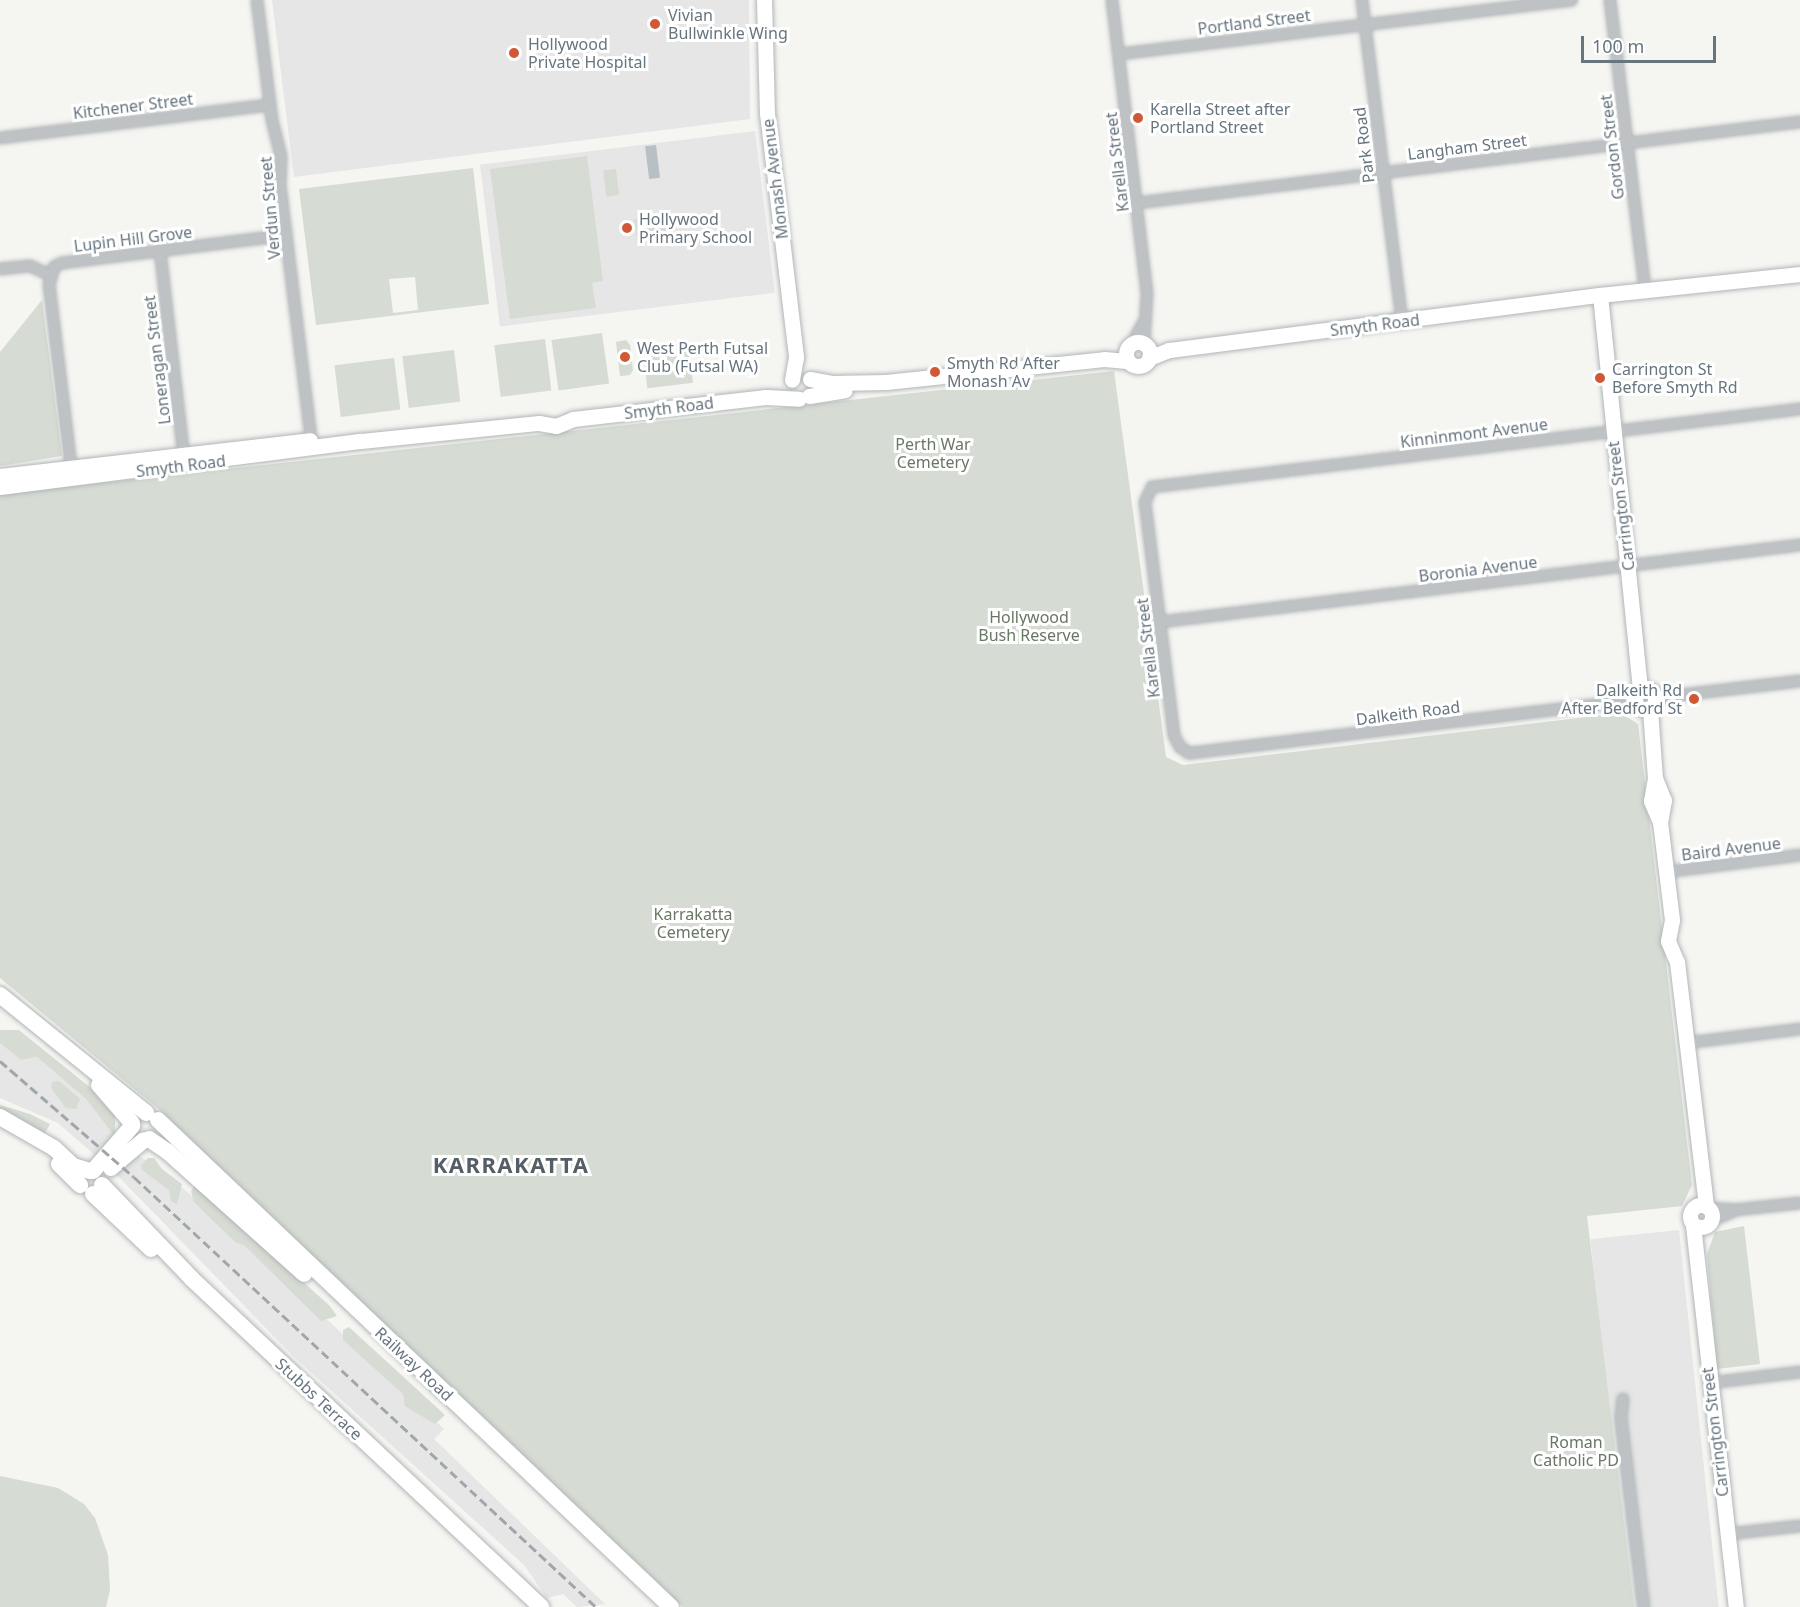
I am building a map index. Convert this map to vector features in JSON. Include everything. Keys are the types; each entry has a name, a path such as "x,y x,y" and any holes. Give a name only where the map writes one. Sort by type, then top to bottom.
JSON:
{"main road":[{"name":"Railway Road","path":"0,995 152,1116 671,1607"},
{"path":"0,1008 60,1051 100,1086 132,1125"},
{"path":"152,1116 158,1132 123,1155 93,1181 132,1125 152,1116"},
{"name":"Stubbs Terrace","path":"0,1117 54,1148 70,1164 93,1181 192,1279 542,1607"},
{"name":"Stubbs Terrace","path":"0,1124 93,1181 122,1225 528,1607"},
{"name":"Railway Road","path":"132,1125 134,1134 167,1151 368,1332 655,1607"}],"street":[{"name":"Verdun Street","path":"257,0 270,105 281,157 286,235 312,445"},
{"name":"Monash Avenue","path":"764,0 767,113 796,357 791,381"},
{"name":"Karella Street","path":"1112,0 1147,294 1145,321 1138,350"},
{"name":"Park Road","path":"1362,0 1402,322"},
{"name":"Portland Street","path":"1119,54 1572,0"},
{"name":"Gordon Street","path":"1610,0 1645,289"},
{"name":"Kitchener Street","path":"0,138 270,105"},
{"name":"Langham Street","path":"1137,202 1800,122"},
{"name":"Lupin Hill Grove","path":"50,275 62,263 286,235"},
{"name":"Loneragan Street","path":"159,250 184,460"},
{"path":"0,269 30,266 50,275 72,472"},
{"name":"Smyth Road","path":"0,476 72,472 538,423 556,426 573,419 766,397 804,397 886,382 1104,359 1138,350 1169,350 1800,274"},
{"name":"Smyth Road","path":"1594,299 1645,289 1685,287"},
{"name":"Carrington Street","path":"1594,299 1602,346 1655,778 1650,801 1660,822 1672,920 1668,941 1677,962 1702,1184 1704,1215 1697,1256 1709,1383 1736,1607"},
{"name":"Monash Avenue","path":"796,357 809,379"},
{"path":"798,376 809,379 813,388 804,397 791,393 791,381 798,376"},
{"name":"Smyth Road","path":"809,379 832,383 886,382"},
{"name":"Smyth Road","path":"766,397 791,381"},
{"name":"Kinninmont Avenue","path":"1152,487 1800,409"},
{"name":"Smyth Road","path":"0,487 72,472"},
{"name":"Karella Street","path":"1152,487 1145,502 1174,735 1180,747 1200,754"},
{"name":"Boronia Avenue","path":"1160,622 1800,545"},
{"path":"1645,699 1800,681"},
{"name":"Dalkeith Road","path":"1200,754 1645,699"},
{"name":"Baird Avenue","path":"1666,872 1800,855"},
{"path":"1686,1043 1800,1029"},
{"path":"1704,1215 1800,1203"},
{"path":"1709,1383 1800,1372"},
{"path":"1623,1399 1621,1418 1644,1607"},
{"path":"1728,1534 1800,1526"}],"shaded area":[{"name":"Hollywood Private Hospital","path":"272,0 749,0 750,119 294,177"},
{"name":"Hollywood Primary School","path":"755,131 775,293 500,327 480,165"},
{"path":"656,145 660,178 649,179 645,146"},
{"path":"0,1043 21,1060 37,1057 86,1099 115,1137 96,1156 58,1123 0,1098"},
{"path":"136,1154 159,1168 225,1224 444,1429 434,1439 605,1604 577,1607 563,1594 547,1598 524,1565 293,1356 115,1173"},
{"path":"1679,1230 1719,1607 1629,1607 1590,1239"}],"green space":[{"path":"587,156 603,281 592,283 596,308 510,319 490,169"},
{"path":"473,168 489,304 316,325 299,189","holes":["415,277 418,310 393,313 389,279"]},
{"path":"616,169 619,195 606,196 603,171"},
{"path":"667,215 670,236 637,240 634,220"},
{"path":"42,300 62,456 0,466 0,352"},
{"path":"602,333 609,384 559,391 551,340"},
{"path":"545,339 551,391 501,397 494,345"},
{"name":"West Perth Futsal Club (Futsal WA)","path":"626,340 630,345 633,370 630,375 620,376 616,342"},
{"path":"688,342 693,383 647,388 642,348"},
{"path":"454,350 460,402 409,408 402,356"},
{"path":"394,358 400,410 341,417 334,365"},
{"name":"Karrakatta Cemetery","path":"1114,371 1166,757 1183,765 1621,713 1638,724 1692,1185 1682,1206 1587,1216 1634,1607 683,1607 161,1111 0,978 0,494"},
{"path":"0,1030 19,1030 102,1097 115,1114 115,1137 86,1099 37,1057 21,1060 0,1043"},
{"path":"59,1081 80,1099 76,1109 66,1108 51,1088 52,1082"},
{"path":"0,1105 30,1114 50,1124 44,1135 0,1110"},
{"path":"148,1158 154,1158 162,1169 182,1184 177,1204 171,1201 169,1190 142,1170 141,1165"},
{"path":"195,1185 330,1306 337,1316 321,1321 245,1246 235,1242 194,1202 191,1191"},
{"path":"1744,1226 1760,1364 1717,1369 1707,1254 1715,1232"},
{"path":"349,1327 445,1415 435,1424 405,1406 403,1394 343,1340 343,1330"},
{"path":"0,1476 58,1488 84,1504 95,1518 108,1555 110,1590 106,1607 0,1607"}],"railway":[{"path":"0,1061 134,1177 596,1607"}],"place":[{"name":"Vivian Bullwinkle Wing","path":"655,24"},
{"name":"Hollywood Private Hospital","path":"514,53"},
{"name":"Karella Street after Portland Street","path":"1138,118"},
{"name":"Hollywood Primary School","path":"627,228"},
{"name":"West Perth Futsal Club (Futsal WA)","path":"625,357"},
{"name":"Smyth Rd After Monash Av","path":"935,372"},
{"name":"Carrington St Before Smyth Rd","path":"1600,378"},
{"name":"Dalkeith Rd After Bedford St","path":"1694,699"}],"district":[{"name":"KARRAKATTA","path":"511,1165"}],"park label":[{"name":"Perth War Cemetery","path":"933,453"},
{"name":"Hollywood Bush Reserve","path":"1029,626"},
{"name":"Roman Catholic PD","path":"1576,1451"}]}
